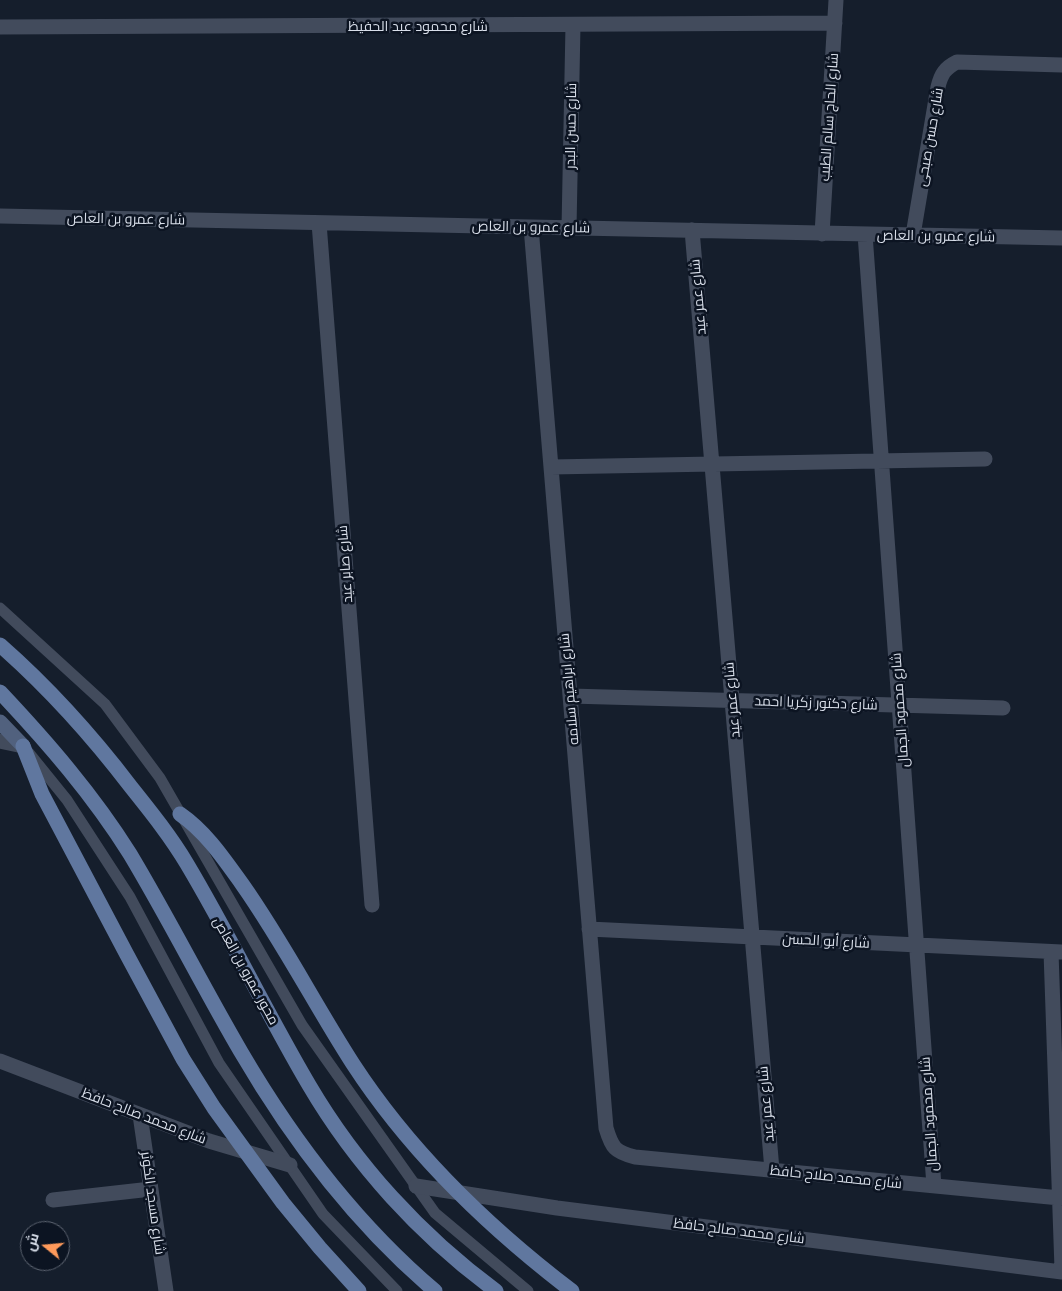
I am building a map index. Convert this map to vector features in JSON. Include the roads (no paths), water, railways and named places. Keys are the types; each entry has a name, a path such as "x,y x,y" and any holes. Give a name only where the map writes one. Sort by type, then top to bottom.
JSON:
{"main road":[{"name":"محور عمرو بن العاص","path":"0,645 23,665 68,711 150,810 186,863 309,1086 344,1138 383,1188 427,1234 474,1275 496,1291"},
{"path":"0,692 43,738 77,780 129,854 242,1053 304,1149 338,1193 376,1235 435,1291"},
{"path":"23,746 42,794 183,1059 220,1116 283,1203 359,1291"},
{"path":"180,814 206,837 225,859 260,910 354,1066 420,1152 456,1192 496,1229 536,1264 572,1291"}],"street":[{"name":"شارع الحاج سالم الطيب","path":"822,234 836,0"},
{"name":"شارع محمود عبد الحفيظ","path":"0,27 835,23"},
{"name":"شارع حسن البدر","path":"569,228 572,25"},
{"name":"شارع حسن صبحى","path":"913,235 940,76 947,67 957,62 1062,65"},
{"name":"شارع عمرو بن العاص","path":"0,216 1062,238"},
{"name":"شارع صابر عيد","path":"319,223 372,905"},
{"name":"شارع ابراهيم سلامه","path":"531,227 606,1128 610,1142 615,1149"},
{"name":"شارع عمر عيد","path":"692,230 772,1170"},
{"name":"شارع محمود الجمال","path":"865,234 934,1186"},
{"path":"551,467 986,458"},
{"name":"شارع دكتور زكريا احمد","path":"570,696 1003,708"},
{"path":"0,722 23,746"},
{"path":"0,741 23,746"},
{"name":"شارع أبو الحسن","path":"589,929 1056,952"},
{"path":"1056,952 1062,1270"},
{"name":"شارع محمد صالح حافظ","path":"0,1061 209,1141 290,1166"},
{"name":"شارع مسجد الكوثر","path":"140,1115 166,1291"},
{"name":"شارع محمد صلاح حافظ","path":"615,1149 623,1154 635,1157 1060,1198"},
{"name":"شارع محمد صالح حافظ","path":"416,1186 558,1208 1062,1270"},
{"path":"53,1200 151,1189"}],"lane":[{"path":"0,608 105,704 160,778 302,1025 435,1213 528,1291"},
{"path":"23,746 66,800 130,897 219,1063 323,1214 397,1291"}]}
